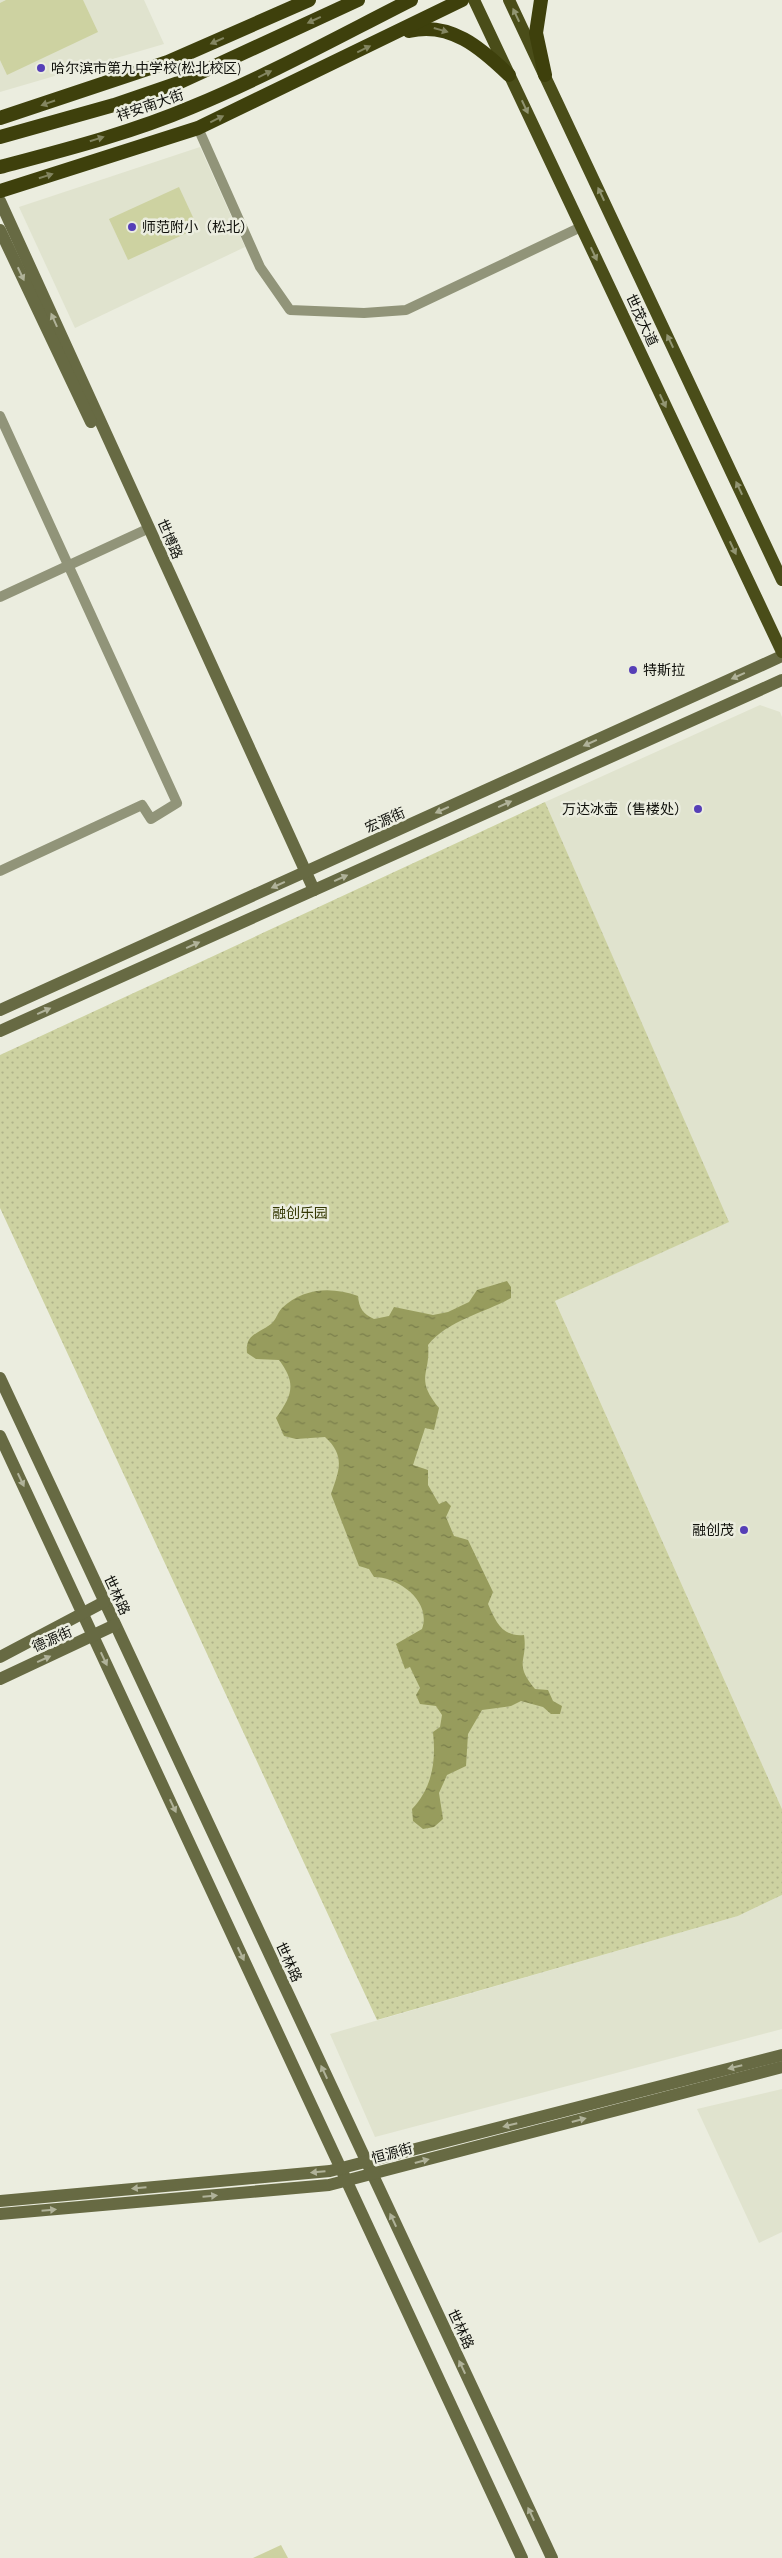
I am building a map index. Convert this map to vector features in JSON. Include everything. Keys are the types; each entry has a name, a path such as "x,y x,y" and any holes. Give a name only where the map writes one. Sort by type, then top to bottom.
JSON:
{"highway":[{"path":"0,118 168,62 309,0"},
{"name":"祥安南大街","path":"0,137 114,106 178,84 358,0"},
{"name":"祥安南大街","path":"0,167 144,125 192,108 261,76 411,0"},
{"path":"0,191 198,128 462,0"},
{"path":"541,0 536,33 545,75"},
{"path":"394,34 418,29 438,28 461,38 486,53 509,75"}],"main road":[{"name":"世茂大道","path":"474,0 782,654"},
{"name":"世茂大道","path":"509,0 782,580"},
{"name":"世博路","path":"0,201 310,892"},
{"name":"世博路","path":"0,230 143,531 302,874"},
{"name":"宏源街","path":"0,1010 782,654"},
{"path":"0,1031 782,680"},
{"name":"世林路","path":"0,1378 552,2558"},
{"path":"0,1436 522,2558"},
{"name":"德源街","path":"0,1657 104,1602"},
{"name":"德源街","path":"0,1679 115,1625"},
{"name":"恒源街","path":"0,2201 341,2168 782,2055"},
{"name":"恒源街","path":"0,2214 329,2185 782,2067"}],"street":[{"path":"198,128 260,267 290,310 364,313 406,310 581,227"},
{"path":"0,416 177,802 151,819 142,805 0,871"},
{"path":"0,597 143,531"}],"shaded area":[{"name":"哈尔滨市第九中学校(松北校区)","path":"0,0 144,0 164,44 0,92"},
{"name":"师范附小（松北）","path":"200,147 245,247 75,328 19,207"},
{"path":"760,705 780,712 782,717 782,1809 555,1301 728,1222 545,802"},
{"path":"782,1895 782,2029 375,2137 330,2034 738,1916"},
{"path":"782,2089 782,2232 759,2243 697,2109"}],"green space":[{"path":"6,0 83,0 98,32 7,75 0,60 0,3"},
{"path":"179,187 198,228 128,260 109,219"},
{"name":"融创乐园","path":"545,802 729,1222 555,1301 782,1809 782,1895 738,1916 377,2020 0,1208 0,1055"},
{"path":"281,2545 288,2558 253,2558"}],"water":[{"path":"507,1281 511,1287 511,1298 456,1323 436,1336 428,1345 425,1383 431,1398 439,1408 434,1430 425,1428 413,1465 428,1470 428,1485 439,1504 446,1501 451,1506 446,1517 454,1536 468,1540 493,1592 488,1604 497,1622 510,1634 524,1635 523,1668 528,1680 535,1689 548,1690 553,1701 562,1706 560,1714 551,1714 543,1707 521,1701 511,1706 482,1710 468,1734 466,1766 447,1775 439,1793 443,1819 434,1827 423,1829 413,1821 412,1809 425,1792 432,1773 434,1753 433,1732 440,1727 442,1715 436,1706 420,1704 416,1695 420,1688 410,1667 405,1669 396,1644 422,1629 424,1619 422,1609 418,1600 411,1592 393,1581 374,1577 369,1569 359,1566 331,1494 339,1464 336,1451 325,1437 296,1439 284,1436 276,1418 289,1396 290,1383 285,1368 279,1360 256,1359 247,1353 247,1347 250,1338 271,1324 282,1308 290,1301 308,1293 328,1290 358,1296 362,1310 374,1319 389,1316 394,1307 433,1315 448,1312 469,1302 477,1290"}],"place":[{"name":"哈尔滨市第九中学校(松北校区)","path":"41,68"},
{"name":"师范附小（松北）","path":"132,227"},
{"name":"特斯拉","path":"633,670"},
{"name":"万达冰壶（售楼处）","path":"698,809"},
{"name":"融创茂","path":"744,1530"}]}
